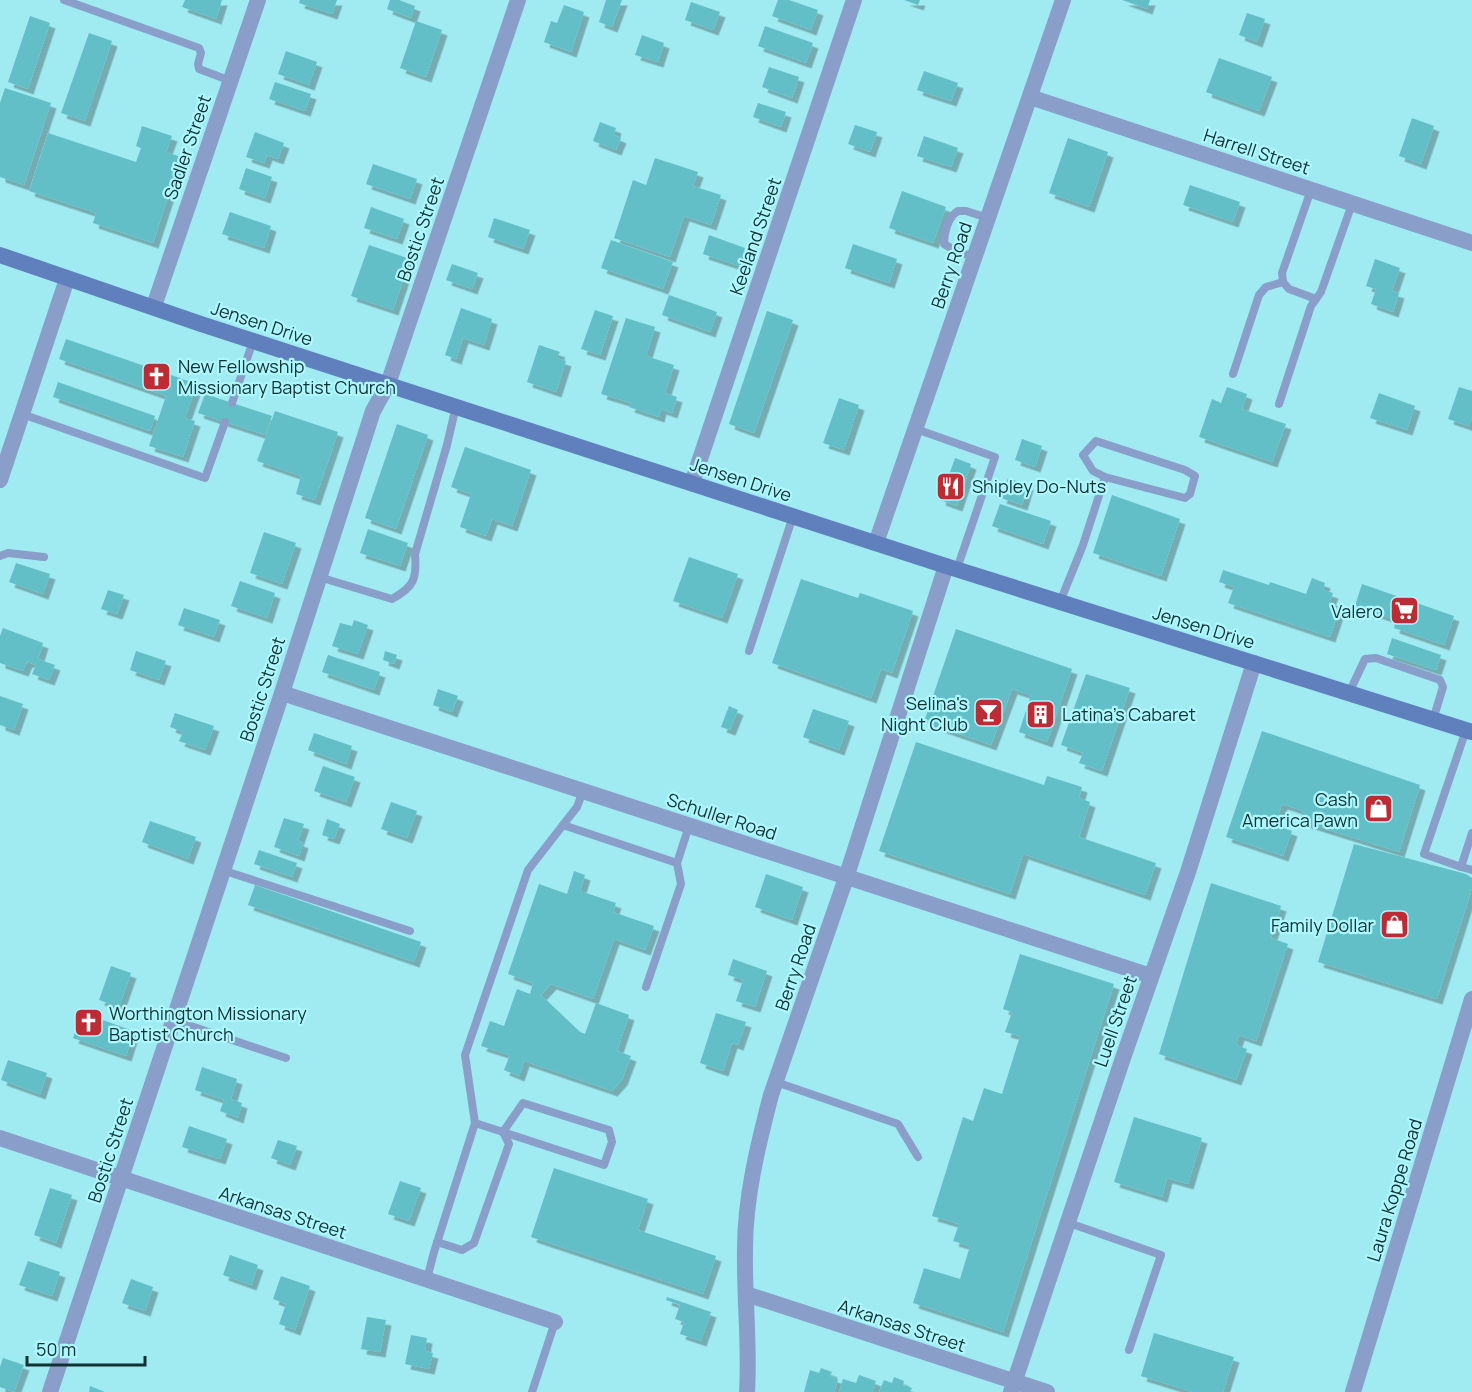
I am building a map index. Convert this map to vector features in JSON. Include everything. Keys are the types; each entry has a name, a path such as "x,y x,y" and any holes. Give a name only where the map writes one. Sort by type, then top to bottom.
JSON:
{"main road":[{"name":"Jensen Drive","path":"0,255 253,341 951,568 1469,731"}],"street":[{"name":"Sadler Street","path":"154,306 258,0"},
{"name":"Bostic Street","path":"50,1392 373,411 388,384 518,0"},
{"name":"Keeland Street","path":"692,483 854,0"},
{"name":"Berry Road","path":"876,543 1063,0"},
{"name":"Harrell Street","path":"1030,97 1472,243"},
{"path":"0,480 67,279"},
{"name":"Berry Road","path":"747,1392 745,1249 747,1206 762,1130 776,1082 951,568"},
{"name":"Luell Street","path":"1013,1387 1188,872 1254,663"},
{"name":"Schuller Road","path":"282,693 1151,976"},
{"name":"Laura Koppe Road","path":"1353,1392 1472,999"},
{"name":"Arkansas Street","path":"0,1138 555,1322"},
{"name":"Arkansas Street","path":"746,1294 1013,1387 1047,1392"}],"lane":[{"path":"64,0 198,48 201,53 199,69 231,81"},
{"path":"1311,190 1282,273 1283,282 1290,289 1316,299"},
{"path":"1279,404 1311,306 1321,292 1352,204"},
{"path":"975,257 958,252 944,244 950,218 958,211 966,211 988,218"},
{"path":"1233,374 1260,295 1266,287 1283,282"},
{"path":"232,402 253,341"},
{"path":"319,577 392,599 408,590 414,581 415,554 456,406"},
{"path":"22,414 205,478 225,422"},
{"path":"916,429 995,458 951,568"},
{"path":"1096,441 1185,470 1195,476 1190,494 1185,498 1105,477 1093,471 1083,455 1096,441"},
{"path":"1060,602 1083,545 1105,477"},
{"path":"749,651 793,516"},
{"path":"0,556 8,553 44,557"},
{"path":"1349,693 1365,659 1376,658 1440,680 1443,687 1433,720"},
{"path":"1469,731 1424,854 1472,870"},
{"path":"427,1280 476,1123 465,1055 528,870 577,807 583,791"},
{"path":"564,825 677,863"},
{"path":"646,987 681,884 677,863 690,826"},
{"path":"1461,867 1472,833"},
{"path":"222,870 410,931"},
{"path":"173,1020 286,1058"},
{"path":"776,1082 898,1124 918,1157"},
{"path":"476,1123 503,1132 604,1165 612,1142 609,1130 523,1103 503,1132"},
{"path":"437,1242 462,1250 474,1243 509,1144 503,1132"},
{"path":"1069,1223 1161,1255 1129,1350"},
{"path":"532,1392 555,1322"}],"building":[{"path":"185,0 222,0 216,19 182,7"},
{"path":"300,0 337,0 332,14 299,3"},
{"path":"390,0 399,0 415,6 411,18 387,9"},
{"path":"606,0 622,0 612,27 599,22"},
{"path":"778,0 789,0 818,10 811,30 772,16"},
{"path":"904,0 920,0 918,5"},
{"path":"1122,0 1150,0 1147,9"},
{"path":"691,2 720,12 713,30 685,20"},
{"path":"564,5 584,12 571,52 544,42 551,21 557,23"},
{"path":"1247,13 1265,19 1257,42 1239,35"},
{"path":"30,16 50,23 28,89 8,82"},
{"path":"416,21 442,30 426,77 400,68"},
{"path":"765,26 813,43 806,63 758,46"},
{"path":"89,33 112,41 85,121 61,113"},
{"path":"642,35 664,43 658,62 635,55"},
{"path":"286,51 317,62 309,85 278,74"},
{"path":"1219,58 1272,77 1259,111 1206,92"},
{"path":"769,67 799,77 792,98 762,87"},
{"path":"924,71 958,83 951,101 917,90"},
{"path":"275,82 311,94 305,111 269,99"},
{"path":"5,88 51,103 24,185 0,177 0,103"},
{"path":"758,103 786,112 781,127 753,117"},
{"path":"1412,118 1434,126 1421,164 1399,156"},
{"path":"600,122 616,128 614,135 621,138 616,150 593,141"},
{"path":"855,125 877,132 870,152 848,144"},
{"path":"142,126 172,136 166,152 181,157 153,243 93,223 96,213 29,191 48,133 136,162 141,148 136,146"},
{"path":"255,132 284,143 278,159 267,155 264,163 246,157"},
{"path":"924,136 958,148 951,167 917,156"},
{"path":"1068,138 1108,152 1089,207 1049,193"},
{"path":"655,158 698,172 693,186 721,195 711,225 684,216 670,257 614,238 633,180 646,185"},
{"path":"373,164 417,179 410,199 366,184"},
{"path":"246,168 272,177 265,198 239,189"},
{"path":"1190,185 1240,202 1233,222 1183,205"},
{"path":"902,191 946,207 933,243 889,228"},
{"path":"371,207 404,219 397,239 364,228"},
{"path":"230,212 271,226 264,248 222,234"},
{"path":"494,218 530,230 523,249 488,237"},
{"path":"709,235 745,248 739,266 703,254"},
{"path":"611,240 673,262 663,289 601,268"},
{"path":"853,244 897,259 889,283 845,268"},
{"path":"369,245 410,259 393,310 351,296"},
{"path":"1375,259 1400,268 1392,291 1399,293 1393,312 1371,304 1376,289 1366,286"},
{"path":"452,264 478,273 472,289 446,280"},
{"path":"669,295 717,312 710,332 662,315"},
{"path":"461,308 492,319 484,345 463,338 456,359 445,355"},
{"path":"595,310 613,316 600,355 581,349"},
{"path":"767,311 793,320 754,433 729,424"},
{"path":"626,318 655,327 646,356 674,365 665,393 677,397 672,413 661,409 659,417 629,407 631,403 601,394"},
{"path":"66,339 197,384 185,418 195,421 183,457 149,446 166,396 59,359"},
{"path":"539,345 560,352 557,358 566,361 556,392 527,382"},
{"path":"58,382 155,416 150,431 53,397"},
{"path":"1227,387 1247,394 1242,409 1286,424 1272,462 1199,437 1212,399 1221,403"},
{"path":"1459,387 1472,391 1472,417 1469,426 1448,419"},
{"path":"1379,393 1415,406 1407,430 1370,418"},
{"path":"205,394 272,416 265,435 198,413"},
{"path":"839,398 859,405 844,450 823,443"},
{"path":"275,411 338,432 315,500 296,494 301,476 257,461"},
{"path":"397,424 428,435 396,529 365,518"},
{"path":"1022,439 1042,446 1035,467 1015,460"},
{"path":"465,447 531,470 512,526 492,519 486,536 460,527 471,494 451,487"},
{"path":"955,458 971,464 957,506 940,500"},
{"path":"1008,478 1028,485 1022,505 1001,498"},
{"path":"1112,495 1180,519 1161,576 1093,553"},
{"path":"1000,504 1051,521 1043,544 992,526"},
{"path":"368,529 408,543 400,566 360,553"},
{"path":"264,532 296,543 282,584 250,573"},
{"path":"689,557 738,574 722,618 673,601"},
{"path":"16,563 50,574 43,594 9,582"},
{"path":"1223,570 1306,594 1312,578 1325,583 1323,590 1333,593 1329,603 1340,607 1330,637 1228,603 1234,587 1219,582"},
{"path":"801,579 858,598 860,593 913,611 892,673 881,669 871,698 772,663"},
{"path":"240,581 275,593 267,618 231,606"},
{"name":"Valero","path":"1362,584 1454,616 1444,645 1394,628 1396,620 1355,606"},
{"path":"108,590 124,595 117,614 101,609"},
{"path":"184,608 220,620 214,637 178,625"},
{"path":"354,620 368,625 358,654 332,646 340,623 352,626"},
{"path":"3,628 43,643 38,659 55,665 49,680 32,674 36,665 27,662 23,671 0,663 0,636"},
{"path":"956,629 1072,669 1047,742 1019,732 1031,695 1012,689 991,745 924,722"},
{"name":"Valero","path":"1392,638 1441,655 1436,670 1387,654"},
{"path":"136,651 166,661 159,680 130,670"},
{"path":"385,651 397,655 394,664 383,660"},
{"path":"328,655 380,672 374,690 322,672"},
{"path":"1086,674 1130,688 1102,771 1079,763 1083,753 1061,745"},
{"path":"438,689 458,696 452,712 433,705"},
{"path":"0,696 23,704 14,730 0,725"},
{"path":"729,706 738,710 730,730 721,727"},
{"path":"813,709 849,721 839,750 803,737"},
{"path":"175,713 214,726 205,750 179,741 183,732 170,727"},
{"path":"1262,731 1420,785 1399,852 1300,821 1303,811 1282,804 1275,825 1292,831 1283,856 1226,837"},
{"path":"314,733 352,746 346,764 308,750"},
{"path":"916,742 1044,785 1047,776 1082,787 1079,798 1090,802 1079,837 1156,863 1145,895 1023,854 1010,894 879,851"},
{"path":"323,766 355,777 346,802 314,791"},
{"path":"391,802 417,811 407,838 381,829"},
{"path":"284,818 304,824 298,841 303,843 299,856 274,847"},
{"path":"327,819 340,824 334,839 322,835"},
{"path":"150,821 196,837 188,859 142,842"},
{"name":"Family Dollar","path":"1354,844 1466,874 1472,878 1472,888 1437,999 1318,962"},
{"path":"259,850 297,863 292,877 254,864"},
{"path":"574,871 585,875 580,891 616,903 613,912 654,926 645,950 614,939 593,999 551,984 541,995 580,1032 585,1034 596,1003 629,1015 617,1051 631,1056 622,1080 612,1091 524,1061 519,1076 504,1070 510,1055 481,1046 490,1021 504,1026 517,989 530,994 533,983 508,974 539,884 567,894"},
{"path":"766,874 803,887 792,920 755,907"},
{"path":"1211,883 1281,906 1271,938 1288,944 1256,1041 1239,1035 1236,1045 1247,1049 1236,1080 1159,1054"},
{"path":"255,885 421,942 414,962 248,905"},
{"path":"1020,954 1114,984 1003,1332 913,1303 924,1268 960,1279 970,1246 953,1241 959,1224 932,1216 963,1117 973,1121 984,1088 1002,1094 1020,1036 1005,1032 1012,1012 1003,1009"},
{"path":"733,959 767,971 755,1007 736,1001 743,980 728,975"},
{"path":"111,966 131,973 119,1007 99,1000"},
{"path":"82,1013 134,1031 126,1056 73,1038"},
{"path":"716,1013 746,1022 738,1045 732,1043 723,1071 700,1063"},
{"path":"8,1060 47,1073 40,1094 1,1080"},
{"path":"202,1067 237,1079 231,1099 242,1103 238,1118 220,1111 224,1100 195,1090"},
{"path":"1134,1117 1202,1138 1188,1184 1167,1178 1162,1197 1114,1182"},
{"path":"189,1126 227,1139 220,1159 182,1147"},
{"path":"278,1140 297,1146 290,1165 271,1158"},
{"path":"554,1168 648,1199 638,1230 716,1256 703,1294 531,1237"},
{"path":"400,1181 421,1188 409,1221 388,1214"},
{"path":"50,1188 72,1195 56,1243 34,1235"},
{"path":"230,1255 258,1265 251,1285 223,1275"},
{"path":"28,1261 60,1272 52,1296 19,1285"},
{"path":"281,1276 310,1286 295,1330 279,1324 286,1304 273,1299"},
{"path":"131,1279 153,1287 145,1311 122,1303"},
{"path":"667,1297 711,1312 701,1341 680,1334 684,1322 675,1319 680,1305 666,1300"},
{"path":"367,1317 386,1320 380,1352 361,1349"},
{"path":"1154,1333 1234,1357 1223,1392 1193,1392 1141,1376"},
{"path":"411,1335 427,1338 425,1351 433,1353 429,1369 405,1364"},
{"path":"3,1358 24,1365 14,1392 0,1387 0,1367"},
{"path":"821,1368 832,1372 830,1376 838,1379 834,1392 804,1392 810,1370 819,1373"},
{"path":"859,1375 876,1381 872,1392 839,1392 843,1379 856,1383"},
{"path":"894,1377 904,1381 903,1385 912,1388 910,1392 879,1392 884,1380 892,1383"},
{"path":"90,1386 105,1392 89,1392"}],"place":[{"name":"New Fellowship Missionary Baptist Church","path":"157,376"},
{"name":"Shipley Do-Nuts","path":"951,486"},
{"name":"Valero","path":"1404,611"},
{"name":"Selina's Night Club","path":"989,713"},
{"name":"Latina's Cabaret","path":"1041,714"},
{"name":"Cash America Pawn","path":"1379,809"},
{"name":"Family Dollar","path":"1395,925"},
{"name":"Worthington Missionary Baptist Church","path":"88,1023"}]}
